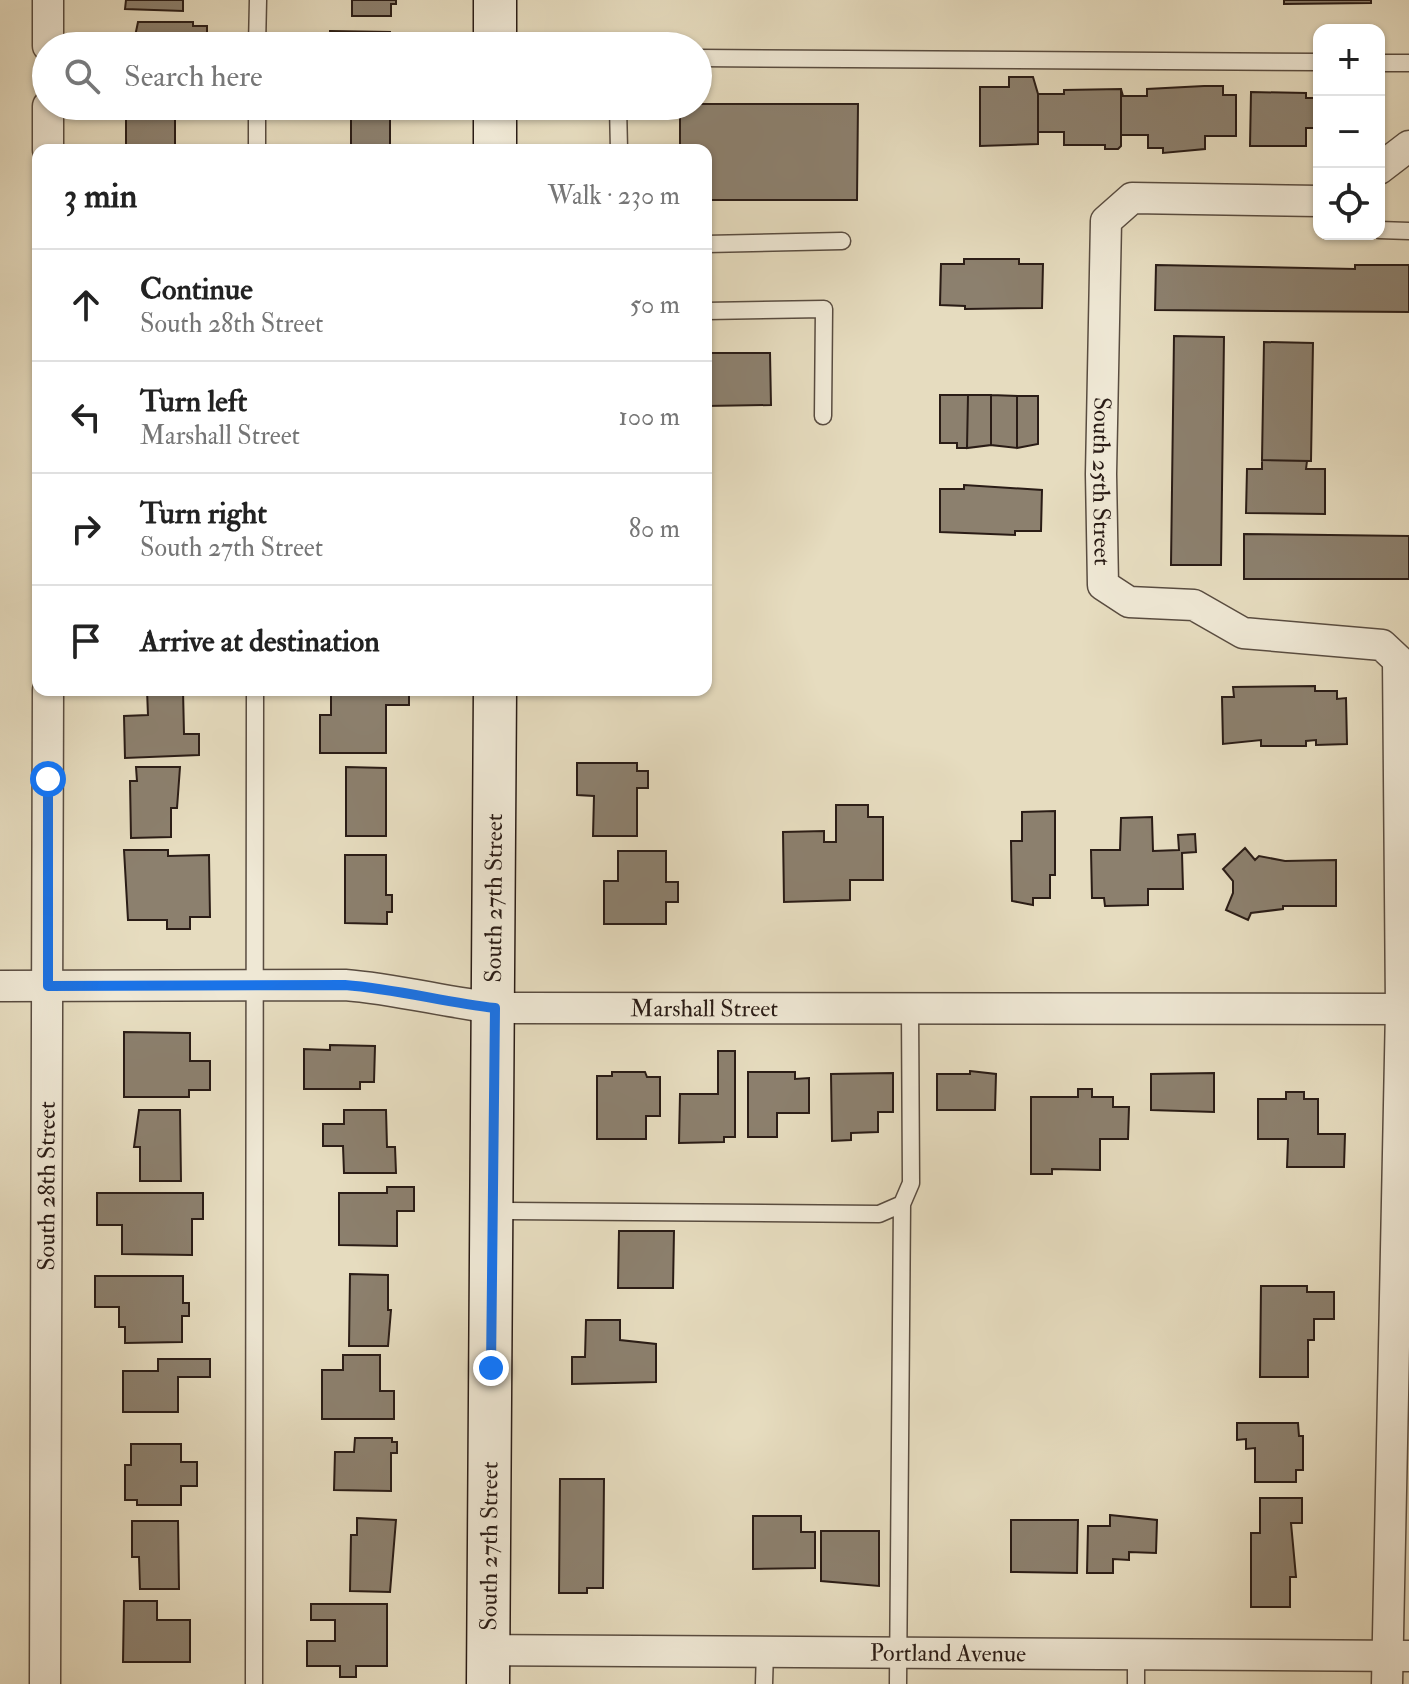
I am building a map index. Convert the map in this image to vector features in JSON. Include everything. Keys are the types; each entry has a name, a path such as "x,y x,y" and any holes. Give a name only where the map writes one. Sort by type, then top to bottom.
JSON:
{"main road":[{"path":"495,0 495,32"},
{"path":"495,120 495,144"},
{"name":"South 27th Street","path":"488,1667 495,696"}],"street":[{"path":"48,0 48,32"},
{"path":"48,120 48,144"},
{"path":"1380,168 1409,144"},
{"name":"South 25th Street","path":"1313,201 1132,198 1106,221 1101,474 1103,585 1129,602 1194,605 1243,633 1382,645 1404,660 1405,1009 1395,1665"},
{"name":"South 28th Street","path":"45,1684 48,696"},
{"name":"Marshall Street","path":"0,986 390,988 443,1002 495,1008 1405,1009"},
{"name":"Portland Avenue","path":"488,1667 765,1651 1136,1654 1395,1665"}],"lane":[{"path":"257,32 258,0"},
{"path":"712,58 1313,62"},
{"path":"1385,63 1409,63"},
{"path":"257,120 257,144"},
{"path":"618,120 619,144"},
{"path":"1385,230 1409,231"},
{"path":"712,244 842,241"},
{"path":"712,311 824,309 823,416"},
{"path":"254,1684 255,696"},
{"path":"898,1684 902,1204 911,1183 910,1008"},
{"path":"493,1211 879,1214 902,1204"},
{"path":"764,1684 765,1651"},
{"path":"1136,1654 1136,1684"}],"building":[{"path":"126,0 183,0 183,11 125,9"},
{"path":"352,0 396,0 396,4 391,4 391,16 352,16"},
{"path":"1284,0 1371,0 1371,3 1284,4"},
{"path":"138,22 193,22 193,26 207,26 207,32 136,32"},
{"path":"1009,77 1033,77 1038,94 1038,144 980,146 980,87 1009,87"},
{"path":"1223,86 1223,95 1236,95 1236,136 1205,136 1205,149 1163,153 1163,148 1148,148 1148,135 1121,135 1121,89 1123,96 1147,96 1147,89"},
{"path":"1121,89 1121,146 1118,149 1105,149 1105,145 1064,145 1064,132 1038,132 1038,94 1064,94 1064,90"},
{"path":"1251,92 1306,93 1306,98 1313,98 1313,128 1306,128 1306,146 1250,146"},
{"path":"712,104 858,104 857,200 712,200 712,144 680,144 680,120 712,120"},
{"path":"126,120 175,120 175,144 126,144"},
{"path":"351,120 390,120 390,144 351,144"},
{"path":"964,259 1019,259 1019,264 1043,264 1042,308 965,309 965,306 940,305 941,264 964,264"},
{"path":"1156,265 1355,269 1355,265 1409,265 1409,312 1155,310"},
{"path":"1174,336 1224,337 1221,565 1171,565"},
{"path":"1264,342 1313,343 1311,461 1262,460"},
{"path":"712,353 770,353 771,405 712,406"},
{"path":"940,395 968,395 967,448 957,448 957,443 940,443"},
{"path":"968,395 991,395 991,445 967,448"},
{"path":"991,395 1017,396 1017,448 991,445"},
{"path":"1017,396 1038,396 1038,444 1017,448"},
{"path":"1262,460 1307,461 1306,469 1325,469 1325,514 1246,513 1247,469 1262,469"},
{"path":"964,485 1042,490 1041,531 1015,531 1015,535 940,532 940,489 964,489"},
{"path":"1244,534 1409,536 1409,579 1244,579"},
{"path":"1315,686 1315,691 1337,691 1337,699 1346,698 1347,744 1316,745 1316,740 1306,741 1306,746 1261,746 1261,740 1223,744 1222,697 1234,697 1233,687"},
{"path":"147,696 183,696 184,734 199,734 199,755 125,758 124,716 148,715"},
{"path":"331,696 409,696 409,705 386,705 386,753 320,753 320,715 331,715"},
{"path":"577,763 637,763 637,771 648,771 648,788 637,788 637,836 593,836 594,796 577,795"},
{"path":"136,767 180,767 177,808 171,808 171,837 131,838 130,781 137,781"},
{"path":"346,767 386,768 386,836 346,836"},
{"path":"836,805 868,805 868,817 883,817 883,880 850,880 850,900 784,902 783,832 824,831 824,842 836,842"},
{"path":"1055,811 1055,875 1050,875 1050,898 1033,898 1033,905 1012,901 1011,841 1022,841 1022,812"},
{"path":"1152,817 1153,851 1179,850 1178,835 1195,834 1196,852 1182,853 1183,889 1148,889 1148,905 1105,906 1104,898 1092,898 1091,850 1120,850 1121,818"},
{"path":"1245,848 1255,860 1259,856 1285,861 1336,860 1336,906 1283,906 1283,909 1251,913 1248,920 1226,910 1233,893 1233,881 1223,869"},
{"path":"124,850 168,850 168,856 209,855 210,917 190,917 190,929 167,929 167,920 128,920"},
{"path":"618,851 666,851 666,882 678,882 678,902 666,902 666,924 604,924 604,881 618,881"},
{"path":"345,855 386,855 386,895 392,895 392,912 387,912 387,924 345,923"},
{"path":"124,1032 190,1033 190,1061 210,1061 210,1090 189,1090 189,1097 124,1097"},
{"path":"330,1045 375,1046 374,1082 360,1082 360,1089 304,1089 304,1049 330,1050"},
{"path":"718,1051 735,1051 735,1137 724,1137 724,1142 679,1143 680,1094 718,1094"},
{"path":"970,1071 996,1074 995,1110 937,1110 937,1074 970,1074"},
{"path":"612,1072 645,1072 647,1077 660,1077 660,1116 646,1116 646,1139 597,1139 597,1076 612,1076"},
{"path":"748,1072 795,1072 795,1079 809,1078 809,1113 777,1113 777,1137 748,1137"},
{"path":"893,1073 893,1112 878,1112 878,1132 851,1133 851,1140 832,1141 831,1074"},
{"path":"1214,1073 1214,1112 1151,1110 1151,1074"},
{"path":"1078,1089 1092,1089 1092,1097 1113,1097 1113,1107 1129,1107 1128,1139 1100,1139 1100,1170 1052,1169 1052,1174 1031,1174 1031,1097 1078,1097"},
{"path":"1286,1092 1304,1092 1304,1099 1318,1099 1318,1134 1345,1134 1344,1167 1287,1167 1288,1139 1258,1139 1258,1099 1286,1099"},
{"path":"139,1110 180,1110 181,1181 140,1181 140,1147 134,1147"},
{"path":"344,1110 386,1110 387,1147 395,1147 396,1173 344,1173 343,1146 323,1146 323,1124 344,1124"},
{"path":"387,1187 414,1187 414,1211 397,1211 397,1246 339,1245 339,1193 387,1193"},
{"path":"97,1193 203,1193 203,1219 192,1219 192,1255 122,1254 122,1225 97,1225"},
{"path":"619,1231 674,1231 673,1288 618,1288"},
{"path":"350,1274 388,1275 388,1310 391,1310 388,1346 349,1346"},
{"path":"95,1276 183,1276 183,1303 189,1303 189,1316 182,1316 182,1342 125,1343 125,1327 119,1327 119,1307 95,1307"},
{"path":"1261,1286 1307,1286 1307,1292 1334,1292 1334,1319 1314,1319 1314,1340 1308,1340 1308,1377 1260,1377"},
{"path":"586,1320 620,1320 620,1340 656,1344 656,1382 572,1384 572,1357 585,1357"},
{"path":"343,1355 380,1355 380,1391 394,1391 394,1419 322,1419 322,1370 343,1370"},
{"path":"158,1359 210,1359 210,1377 178,1377 178,1412 123,1412 123,1371 158,1371"},
{"path":"1237,1423 1298,1423 1299,1436 1303,1436 1303,1470 1296,1470 1296,1482 1255,1482 1255,1448 1246,1449 1246,1439 1237,1440"},
{"path":"355,1438 392,1438 392,1442 397,1442 397,1453 391,1453 391,1491 334,1490 335,1452 354,1452"},
{"path":"131,1444 181,1444 181,1462 197,1462 197,1486 181,1486 181,1505 137,1505 137,1500 125,1500 125,1465 131,1465"},
{"path":"560,1479 604,1479 603,1588 587,1588 587,1593 559,1593"},
{"path":"1260,1498 1302,1498 1302,1523 1291,1523 1296,1577 1290,1577 1290,1607 1251,1607 1251,1533 1260,1533"},
{"path":"1110,1515 1157,1520 1156,1553 1129,1552 1129,1560 1113,1559 1113,1573 1087,1573 1088,1526 1110,1526"},
{"path":"753,1516 801,1516 801,1532 815,1532 815,1568 753,1569"},
{"path":"357,1518 396,1520 390,1592 350,1591 351,1535 357,1535"},
{"path":"1011,1520 1078,1520 1077,1573 1011,1572"},
{"path":"132,1521 178,1521 179,1589 140,1589 139,1557 132,1557"},
{"path":"821,1531 879,1531 879,1586 821,1581"},
{"path":"124,1601 157,1601 157,1620 190,1620 190,1662 123,1662"},
{"path":"311,1604 387,1604 387,1666 356,1666 356,1677 340,1677 340,1666 307,1666 307,1641 335,1641 335,1620 311,1620"}],"route":[{"path":"48,779 48,986 345,985 390,988 443,1002 495,1008 491,1368"}]}
